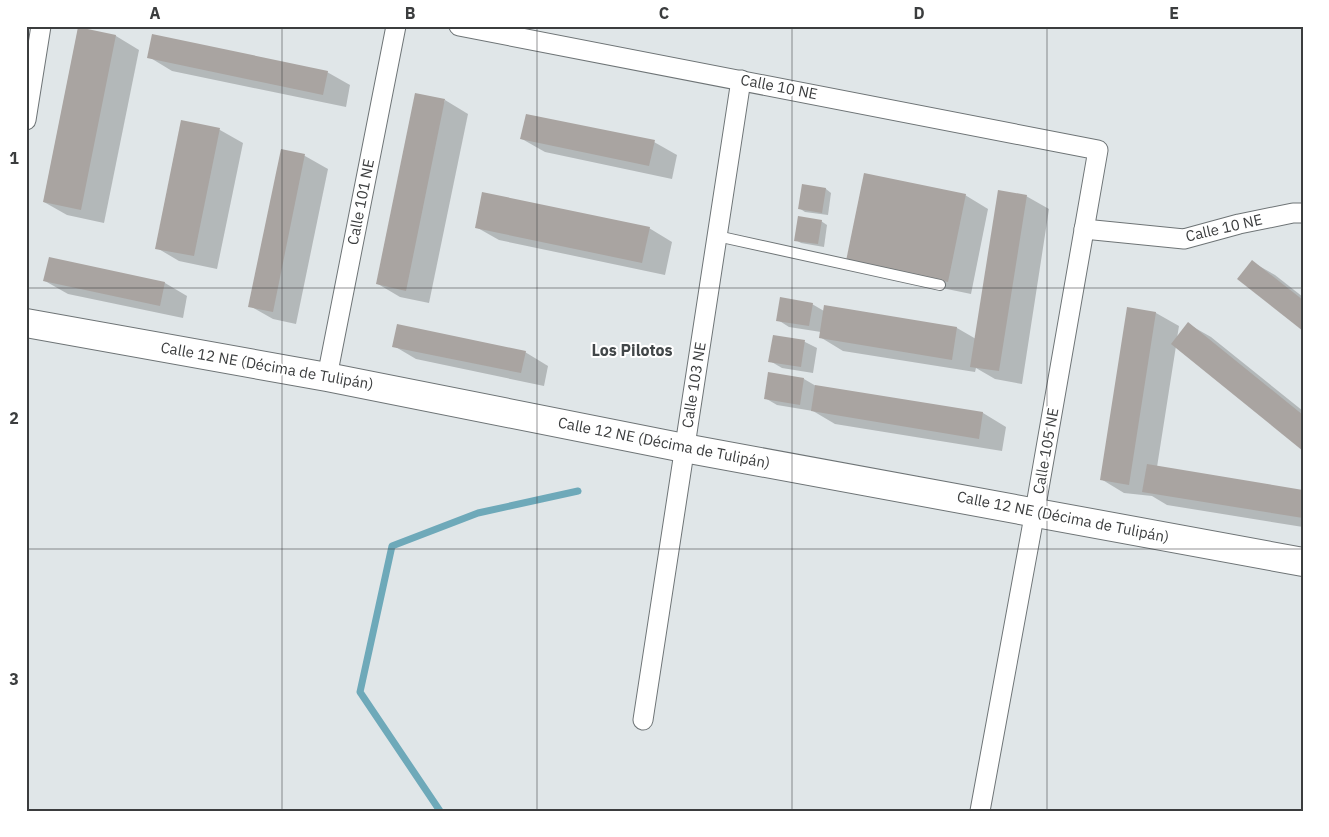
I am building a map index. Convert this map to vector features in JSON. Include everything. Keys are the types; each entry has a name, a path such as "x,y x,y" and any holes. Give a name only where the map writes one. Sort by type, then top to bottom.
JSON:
{"street":[{"path":"26,120 42,26"},
{"name":"Calle 101 NE","path":"327,377 396,26"},
{"name":"Calle 10 NE","path":"459,26 1098,150"},
{"name":"Calle 103 NE","path":"643,720 741,80"},
{"name":"Calle 105 NE","path":"980,811 1035,512 1098,150"},
{"name":"Calle 10 NE","path":"1084,229 1184,239 1239,224 1293,213 1303,213"},
{"name":"Calle 12 NE (Décima de Tulipán)","path":"26,323 327,377 684,448 1303,562"}],"lane":[{"path":"717,236 940,284"}],"building":[{"path":"78,27 116,35 81,210 43,202"},
{"path":"152,34 328,71 323,95 147,58"},
{"path":"415,93 445,99 406,291 376,284"},
{"path":"526,114 655,140 649,166 520,139"},
{"path":"181,120 220,128 194,256 155,249"},
{"path":"281,149 305,154 273,312 248,307"},
{"path":"864,173 966,194 948,282 846,261"},
{"path":"802,184 826,188 822,213 798,209"},
{"path":"998,190 1027,195 999,371 970,367"},
{"path":"482,192 650,227 642,263 475,228"},
{"path":"798,216 822,220 818,244 794,241"},
{"path":"49,257 165,282 160,306 43,281"},
{"path":"1252,260 1303,300 1303,331 1237,279"},
{"path":"780,297 813,303 809,326 776,321"},
{"path":"824,305 957,327 952,360 819,338"},
{"path":"1127,307 1156,312 1129,485 1100,480"},
{"path":"1188,322 1303,415 1303,451 1171,344"},
{"path":"397,324 526,351 521,373 392,347"},
{"path":"773,335 805,340 801,367 768,362"},
{"path":"768,372 804,378 800,405 764,399"},
{"path":"815,385 983,412 979,439 811,411"},
{"path":"1147,464 1303,490 1303,518 1142,492"}],"waterway":[{"path":"440,811 360,692 392,546 478,513 578,491"}],"district":[{"name":"Los Pilotos","path":"632,350"}]}
